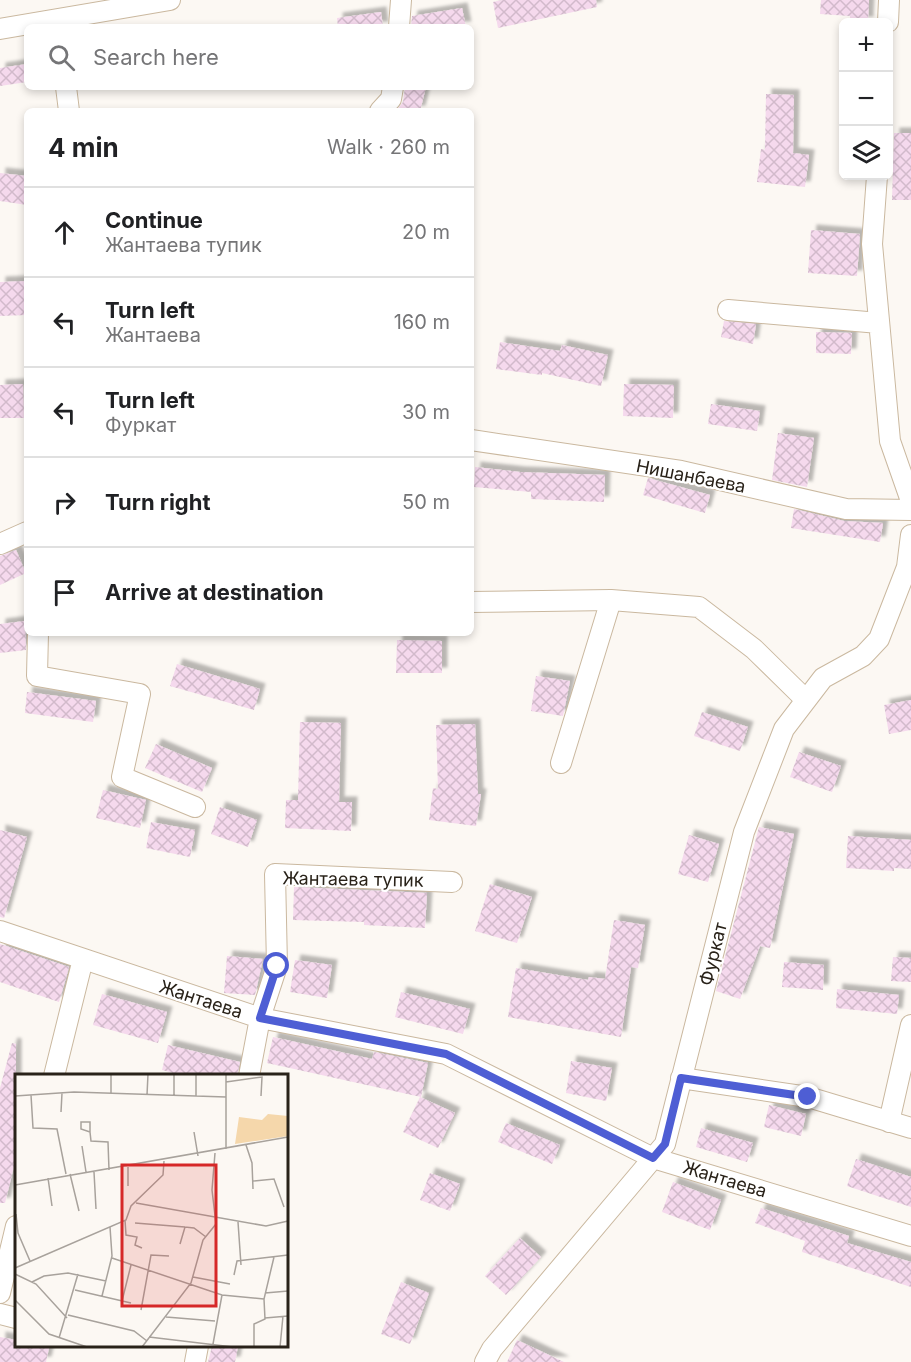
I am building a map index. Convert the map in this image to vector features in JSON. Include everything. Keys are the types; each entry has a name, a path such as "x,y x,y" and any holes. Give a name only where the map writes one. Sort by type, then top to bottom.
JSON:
{"street":[{"path":"57,23 170,0"},
{"path":"399,24 401,0"},
{"path":"888,18 889,0"},
{"path":"0,29 24,26"},
{"path":"66,90 69,108"},
{"path":"383,108 392,99 393,90"},
{"path":"877,180 872,244 890,441 911,501"},
{"path":"728,310 879,323"},
{"name":"Нишанбаева","path":"474,440 681,471 846,508 911,510"},
{"path":"0,544 24,536"},
{"name":"Фуркат","path":"485,1362 492,1349 665,1144 744,832 784,729 823,678 863,656 879,639 907,567 911,536"},
{"path":"474,602 611,600 699,607 754,650 806,700"},
{"path":"561,764 611,600"},
{"path":"38,636 37,676 140,694 122,777 195,807"},
{"name":"Жантаева тупик","path":"249,1074 260,1018 277,966 275,874 452,882"},
{"name":"Жантаева","path":"0,931 260,1018 446,1054 653,1158 911,1236"},
{"path":"54,1074 83,959"},
{"path":"890,1122 911,1025"},
{"path":"681,1078 808,1097 911,1128"},
{"path":"0,1293 15,1230"},
{"path":"0,1314 15,1318"},
{"path":"195,1362 198,1347"}],"building":[{"path":"502,0 596,0 597,7 498,28 493,2"},
{"path":"821,0 869,0 868,18 820,14"},
{"path":"462,8 465,24 411,24 412,16"},
{"path":"381,12 383,24 338,24 337,18"},
{"path":"24,64 24,82 0,86 0,68"},
{"path":"405,90 425,90 421,108 398,108 403,102"},
{"path":"766,94 794,95 793,153 809,155 805,187 757,182 761,149 765,150"},
{"path":"894,133 911,133 911,200 892,200"},
{"path":"0,173 24,176 24,205 0,201"},
{"path":"811,230 860,234 857,276 808,273"},
{"path":"24,281 24,315 0,316 0,282"},
{"path":"724,321 756,324 753,344 721,337"},
{"path":"816,332 852,333 851,354 816,353"},
{"path":"500,342 560,351 562,345 608,355 601,386 542,373 542,375 496,369"},
{"path":"23,384 24,418 0,418 0,385"},
{"path":"624,384 674,385 673,418 623,416"},
{"path":"711,404 760,411 757,431 708,424"},
{"path":"778,433 814,438 807,487 772,480"},
{"path":"475,467 520,472 605,475 604,502 531,499 531,492 474,487"},
{"path":"648,478 710,495 705,513 643,495"},
{"path":"794,509 844,521 883,523 880,542 791,528"},
{"path":"16,550 24,574 0,585 0,556"},
{"path":"24,621 26,650 0,653 0,624"},
{"path":"397,640 442,641 442,673 396,673"},
{"path":"177,664 260,689 254,710 170,686"},
{"path":"536,676 570,681 563,716 531,711"},
{"path":"27,692 96,701 93,722 25,713"},
{"path":"911,700 911,730 889,734 884,705"},
{"path":"702,712 748,727 740,751 694,736"},
{"path":"300,722 341,723 339,802 352,802 351,831 285,828 286,800 298,800"},
{"path":"475,724 478,794 481,794 476,826 429,820 433,788 438,789 436,725"},
{"path":"156,744 212,768 202,792 145,768"},
{"path":"799,752 841,766 832,792 790,777"},
{"path":"103,790 146,800 140,828 96,818"},
{"path":"220,807 257,820 248,847 211,834"},
{"path":"151,822 195,830 190,857 146,848"},
{"path":"759,827 794,834 770,948 760,946 740,999 716,991"},
{"path":"0,830 27,837 4,918 0,917"},
{"path":"689,835 719,844 708,882 678,874"},
{"path":"848,836 911,840 911,869 894,868 894,871 846,868"},
{"path":"490,884 532,897 517,943 475,931"},
{"path":"294,887 427,893 425,928 364,925 364,922 293,920"},
{"path":"614,920 645,925 638,968 631,967 621,1037 508,1017 516,968 588,980 589,977 605,979"},
{"path":"0,944 69,967 59,1002 0,982"},
{"path":"227,956 263,959 255,995 224,993"},
{"path":"893,957 911,958 911,982 891,981"},
{"path":"295,960 332,965 327,998 290,992"},
{"path":"784,962 824,965 823,990 782,987"},
{"path":"837,989 899,995 897,1014 836,1008"},
{"path":"401,992 470,1009 463,1034 395,1017"},
{"path":"102,994 167,1012 158,1043 93,1025"},
{"path":"273,1037 372,1059 374,1052 428,1063 421,1097 267,1063"},
{"path":"12,1043 16,1044 15,1162 5,1203 0,1203 0,1088"},
{"path":"168,1045 240,1062 237,1074 177,1074 162,1070"},
{"path":"571,1061 612,1068 606,1101 566,1093"},
{"path":"420,1097 455,1113 438,1148 403,1132"},
{"path":"769,1105 806,1114 801,1136 764,1127"},
{"path":"506,1123 560,1145 552,1164 498,1142"},
{"path":"701,1128 753,1143 747,1162 696,1147"},
{"path":"856,1159 911,1177 911,1207 847,1186"},
{"path":"430,1173 460,1184 450,1211 420,1200"},
{"path":"673,1182 721,1200 710,1230 662,1212"},
{"path":"761,1208 849,1236 847,1243 911,1262 911,1287 802,1252 805,1241 755,1223"},
{"path":"520,1238 541,1257 506,1295 485,1276"},
{"path":"401,1282 429,1293 410,1344 381,1334"},
{"path":"0,1337 15,1340 15,1347 49,1348 46,1362 0,1362"},
{"path":"517,1340 564,1362 507,1362"},
{"path":"212,1347 238,1347 235,1362 208,1362"}],"route":[{"path":"277,966 260,1018 446,1054 653,1158 665,1144 681,1078 808,1097"}]}
